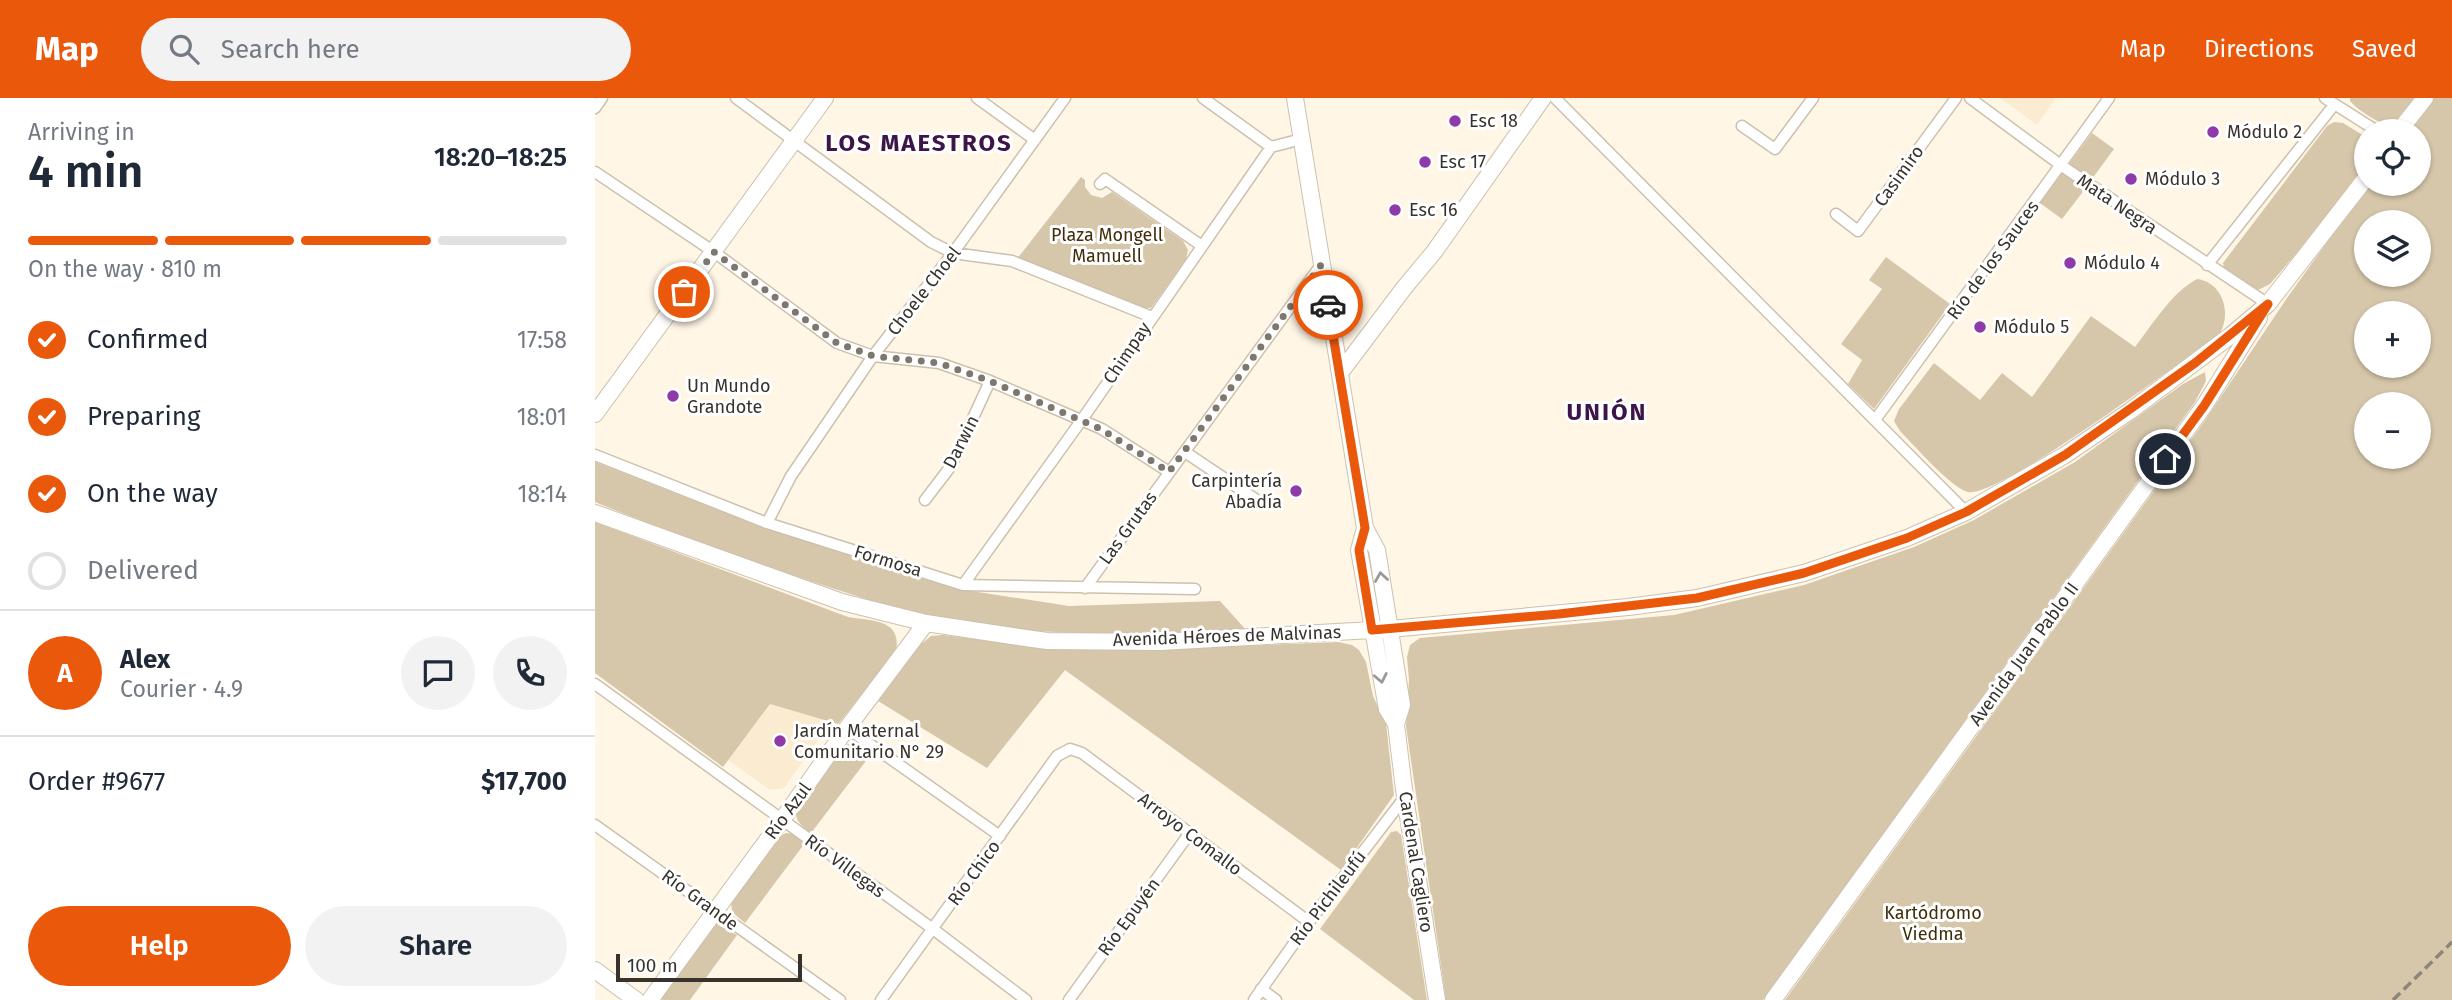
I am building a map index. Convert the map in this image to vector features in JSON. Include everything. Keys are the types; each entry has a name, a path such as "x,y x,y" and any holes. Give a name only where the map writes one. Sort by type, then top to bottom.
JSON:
{"main road":[{"path":"595,414 825,98"},
{"name":"Cardenal Cagliero","path":"1295,98 1365,528 1377,550 1402,705 1397,724 1405,797 1437,1000"},
{"path":"1340,373 1434,252 1543,98"},
{"path":"2408,119 2424,98"},
{"name":"Avenida Héroes de Malvinas","path":"595,513 842,602 926,623 1047,640 1160,642 1390,629 1697,598 1804,573 1907,538 1966,512 2065,455 2231,336 2268,304 2354,193"},
{"name":"Avenida Juan Pablo II","path":"1773,1000 2204,406 2268,304"},
{"name":"Cardenal Cagliero","path":"1365,528 1359,550 1372,630 1387,709 1397,724"},
{"name":"Río Azul","path":"650,1000 926,623"},
{"path":"595,970 636,1000"}],"street":[{"path":"595,108 602,98"},
{"path":"736,98 931,242 953,253 1012,261 1152,317"},
{"path":"977,98 1035,140"},
{"name":"Choele Choel","path":"767,523 791,476 873,356 953,253 1065,98"},
{"path":"1203,98 1271,147 1302,139"},
{"path":"1555,98 1966,512"},
{"path":"1742,126 1775,149 1813,98"},
{"name":"Casimiro","path":"1836,214 1858,231 1956,98"},
{"name":"Mata Negra","path":"1970,98 2062,166 2268,304"},
{"name":"Río de los Sauces","path":"1875,420 2109,98"},
{"path":"2207,265 2329,101 2358,119"},
{"name":"Chimpay","path":"964,585 1271,147"},
{"path":"595,172 714,252 837,343 873,356 939,363 990,381 1101,429 1169,472"},
{"path":"1100,184 1105,179 1202,246"},
{"name":"Las Grutas","path":"1085,588 1321,265"},
{"name":"Darwin","path":"925,500 951,466 990,381"},
{"path":"1185,452 1255,499"},
{"name":"Formosa","path":"595,455 767,523 964,585 1195,589"},
{"name":"Río Villegas","path":"595,684 933,929 1026,1000"},
{"path":"847,728 1000,836"},
{"name":"Río Chico","path":"881,1000 1057,756 1070,749"},
{"name":"Arroyo Comallo","path":"1070,749 1082,753 1309,922"},
{"name":"Río Pichileufú","path":"1254,1000 1309,922 1405,797"},
{"name":"Río Grande","path":"595,825 840,1000"},
{"name":"Río Epuyén","path":"1069,1000 1189,834"},
{"path":"1261,989 1276,1000"}],"shaded area":[{"path":"2000,98 2056,98 2037,125"},
{"name":"Jardín Maternal Comunitario N° 29","path":"770,704 831,722 784,788 770,790 728,760"}],"green space":[{"path":"2350,98 2418,98 2402,119 2374,119 2350,101"},
{"name":"Kartódromo Viedma","path":"2431,98 2452,98 2452,1000 1785,1000 2204,422 2287,298 2360,196 2431,196 2431,119 2416,119"},
{"path":"2334,122 2343,123 2354,130 2354,184 2270,284 2258,290 2224,268 2223,263 2327,126"},
{"path":"2092,133 2114,149 2091,180 2069,164"},
{"path":"2062,173 2085,189 2062,219 2040,203"},
{"name":"Plaza Mongell Mamuell","path":"1081,177 1091,195 1102,198 1112,192 1183,241 1188,250 1186,259 1151,308 1140,308 1017,259"},
{"path":"1886,257 1950,304 1874,409 1848,384 1862,360 1841,344 1882,289 1869,280"},
{"path":"2197,279 2213,286 2222,299 2225,316 2220,333 2093,424 2015,474 1986,488 1968,492 1960,489 1900,431 1894,421 1899,409 1934,363 1980,400 2002,373 2032,397 2091,316 2135,347 2171,301"},
{"path":"2205,372 2206,381 2195,402 1763,1000 1446,1000 1406,726 1409,680 1407,657 1410,645 1420,638 1674,615 1804,585 1914,547 1974,520 2075,462 2183,384"},
{"path":"595,462 766,529 965,590 1069,606 1220,601 1246,630 1058,632 966,623 909,611 770,567 595,502"},
{"path":"595,522 848,617 883,623 894,633 896,651 838,724 770,704 723,767 595,673"},
{"path":"943,635 1055,649 1145,650 1338,642 1352,645 1359,650 1366,662 1373,696 1386,724 1394,795 1341,870 1065,670 987,768 878,701 921,644 931,636"},
{"path":"859,744 872,753 811,833 798,820 796,809 846,745"},
{"path":"1397,831 1401,835 1427,1000 1414,1000 1320,929 1391,832"},
{"path":"786,833 793,834 805,843 745,923 732,912 731,900 778,837"},
{"path":"717,924 737,935 690,1000 662,1000 663,993"}],"railway":[{"path":"2393,1000 2452,942"}],"way so far":[{"path":"684,292 714,252 837,343 873,356 939,363 990,381 1101,429 1169,472 1321,265 1328,305"}],"place":[{"name":"Esc 18","path":"1455,121"},
{"name":"Módulo 2","path":"2213,132"},
{"name":"Esc 17","path":"1425,162"},
{"name":"Módulo 3","path":"2131,179"},
{"name":"Esc 16","path":"1395,210"},
{"name":"Módulo 4","path":"2070,263"},
{"name":"Módulo 5","path":"1980,327"},
{"name":"Un Mundo Grandote","path":"673,396"},
{"name":"Carpintería Abadía","path":"1296,491"},
{"name":"Jardín Maternal Comunitario N° 29","path":"780,741"}],"district":[{"name":"LOS MAESTROS","path":"919,143"},
{"name":"UNIÓN","path":"1607,412"}],"route":[{"path":"1328,305 1365,528 1359,550 1372,630 1559,614 1697,598 1804,573 1907,538 1966,512 2065,455 2195,363 2268,304 2204,406 2165,459"}]}
